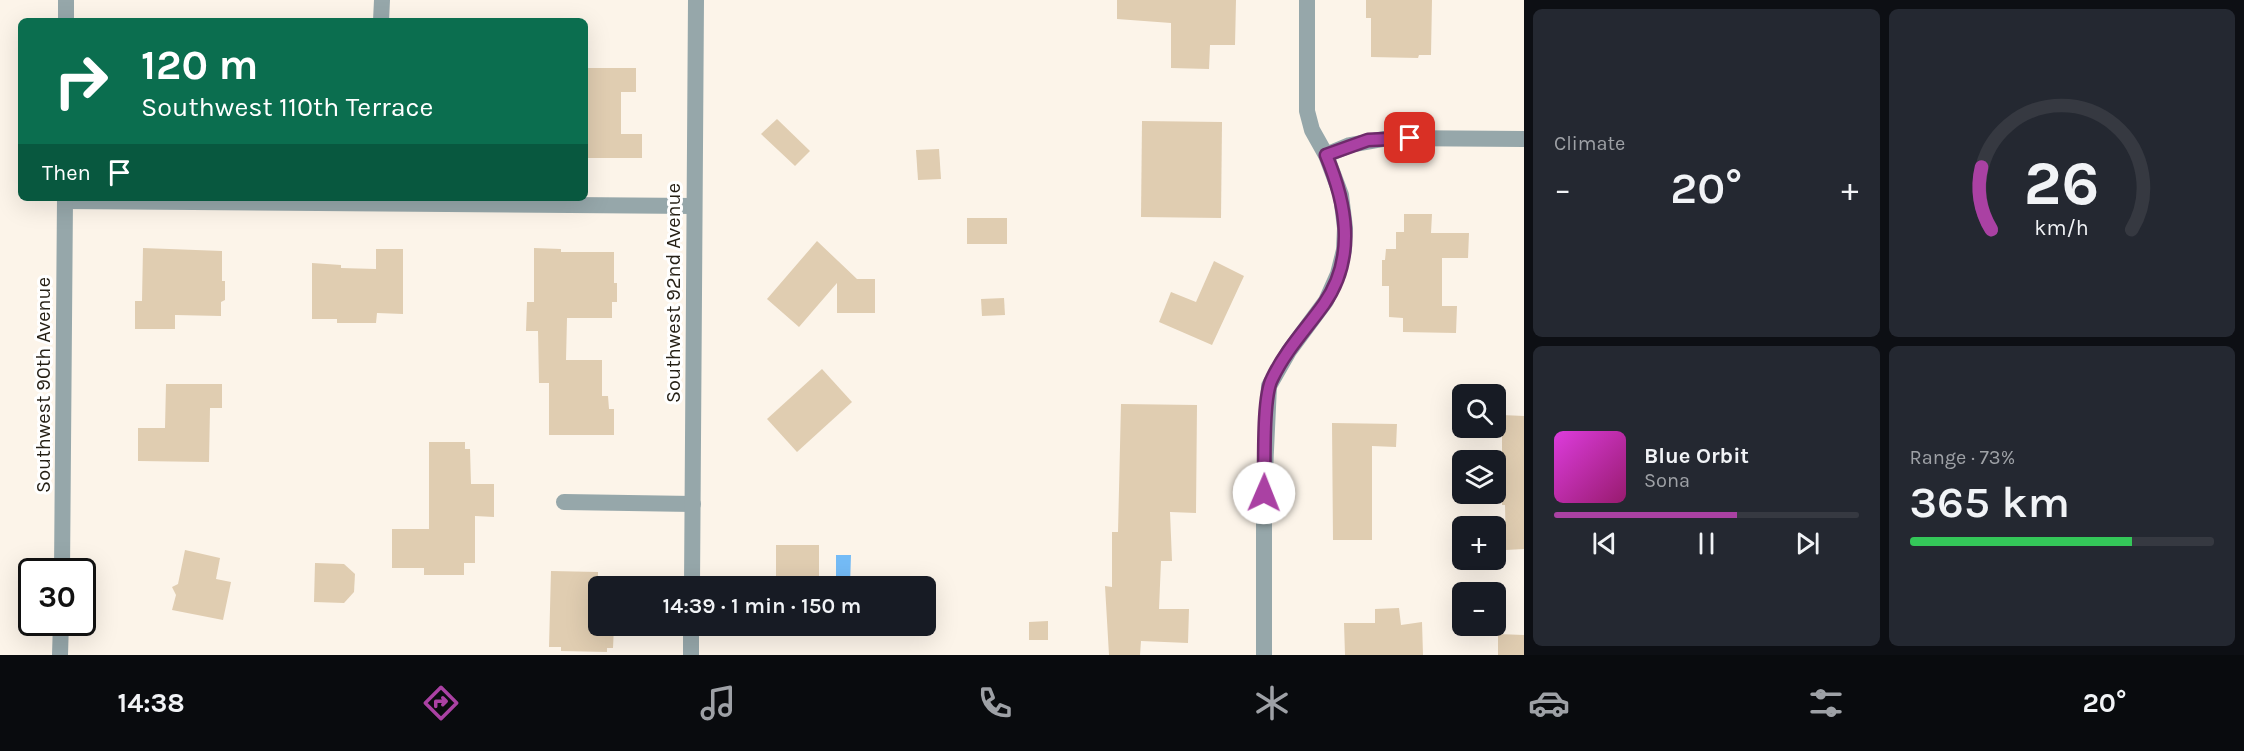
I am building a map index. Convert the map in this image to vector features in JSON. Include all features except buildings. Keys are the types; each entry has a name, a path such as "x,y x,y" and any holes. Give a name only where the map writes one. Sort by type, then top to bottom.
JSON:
{"street":[{"path":"66,0 66,18"},
{"path":"381,0 381,18"},
{"name":"Southwest 92nd Avenue","path":"692,576 696,0"},
{"path":"1264,655 1264,493 1269,386 1289,351 1326,301 1338,274 1344,250 1345,228 1341,195 1326,155 1312,130 1307,111 1307,0"},
{"path":"1326,155 1350,145 1389,138 1524,139"},
{"name":"Southwest 90th Avenue","path":"62,558 65,201"},
{"path":"380,201 694,206"},
{"path":"564,502 693,504"},
{"path":"60,655 61,636"},
{"path":"691,636 691,655"}],"water":[{"path":"836,555 851,555 850,576 836,576"}],"route":[{"path":"1264,493 1267,407 1271,379 1326,301 1338,274 1344,250 1345,228 1341,195 1326,155 1368,140 1410,138"}]}
